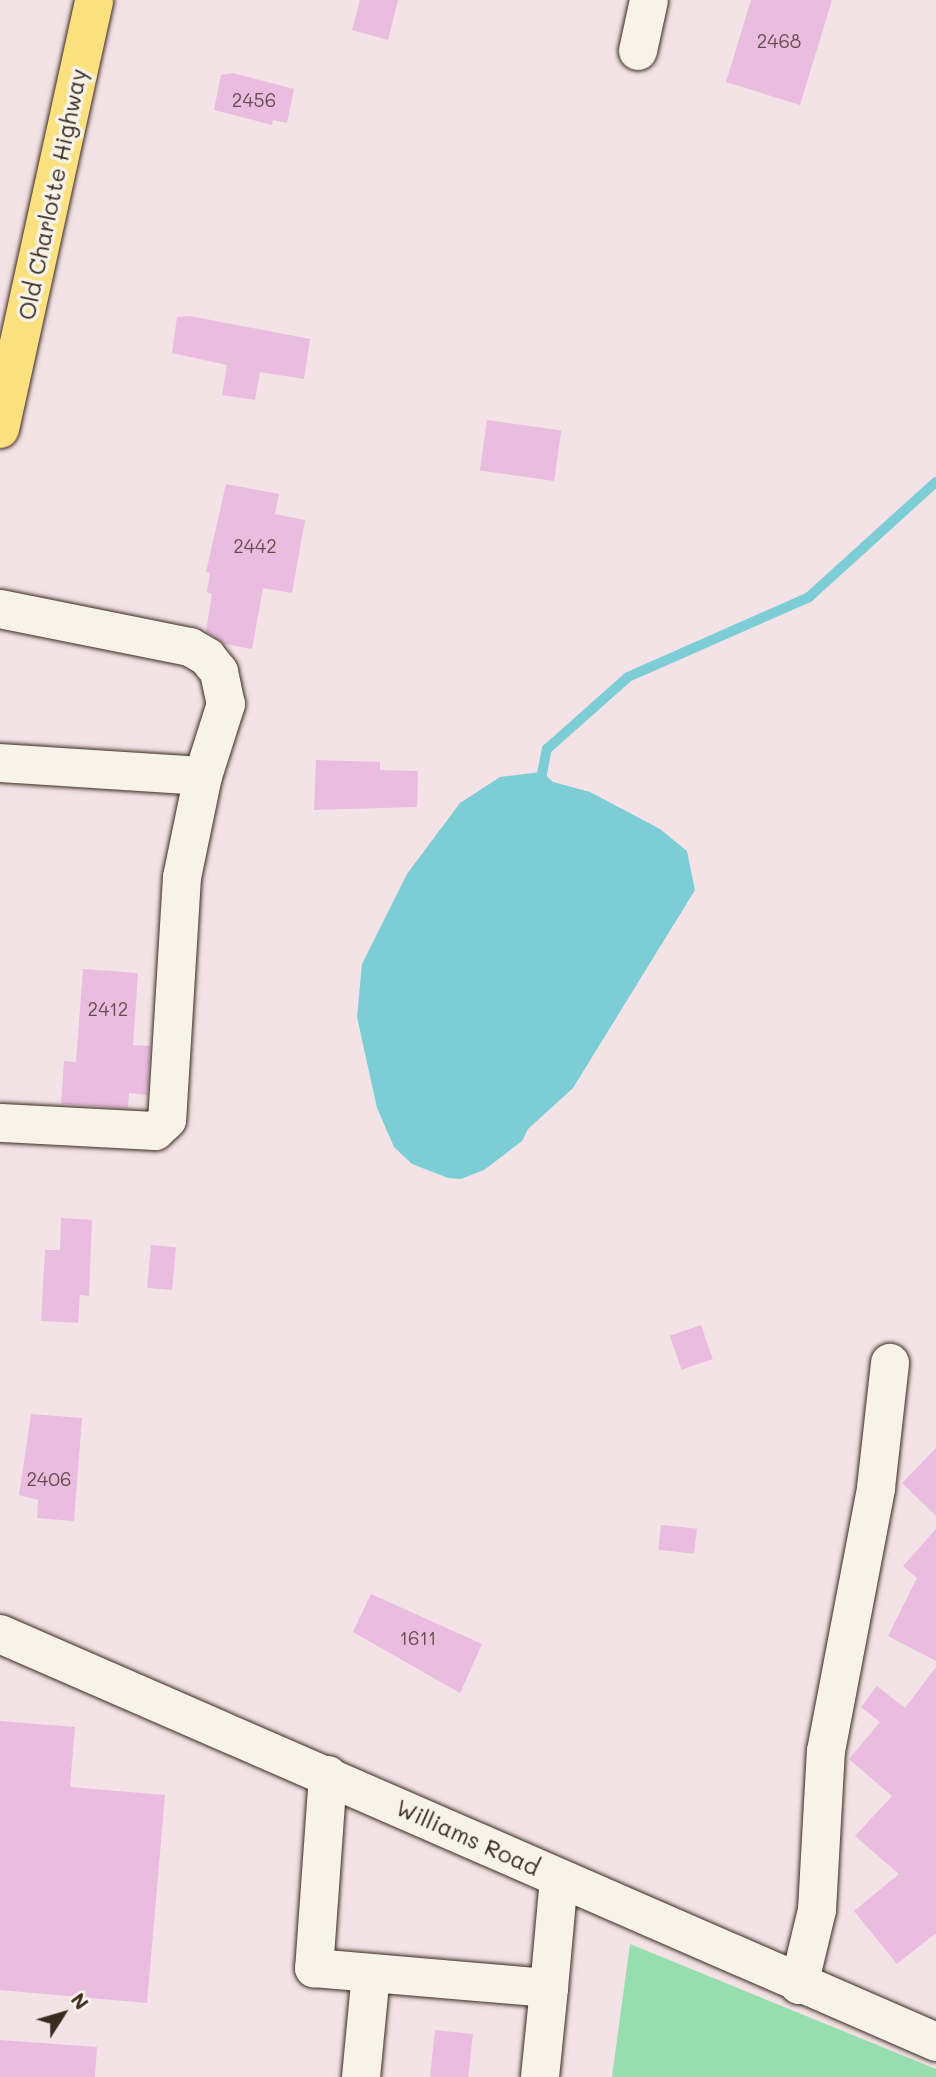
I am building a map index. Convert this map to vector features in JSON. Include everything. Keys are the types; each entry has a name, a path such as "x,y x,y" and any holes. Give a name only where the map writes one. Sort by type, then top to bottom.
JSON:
{"main road":[{"name":"Old Charlotte Highway","path":"0,429 94,0"}],"street":[{"path":"638,51 649,0"},
{"path":"0,608 190,648 207,657 219,672 226,704 203,776 182,877 167,1120 155,1131 0,1123"},
{"path":"0,763 203,776"},
{"path":"799,1985 817,1910 826,1751 876,1488 890,1363"},
{"name":"Williams Road","path":"0,1634 328,1775 799,1985 936,2042"},
{"path":"328,1775 314,1968 549,1988"},
{"path":"540,2077 559,1878"},
{"path":"361,2077 371,1973"}],"green space":[{"path":"630,1944 936,2069 936,2077 612,2077"}],"water":[{"path":"542,772 553,782 590,792 660,829 687,851 695,890 573,1088 528,1129 522,1141 484,1170 461,1179 448,1178 412,1164 394,1147 377,1108 357,1017 362,964 407,874 460,803 500,777"}],"building":[{"path":"360,0 398,0 388,40 352,30"},
{"path":"751,0 832,0 800,105 726,82"},
{"path":"233,73 294,89 287,123 273,120 272,125 214,110 221,75"},
{"path":"190,316 310,339 304,379 260,372 255,400 222,395 227,365 172,353 177,317"},
{"path":"487,420 561,430 554,481 480,471"},
{"path":"226,484 279,494 275,514 305,520 292,593 263,588 252,649 224,644 206,631 212,594 207,592 210,573 206,572"},
{"path":"316,760 380,762 380,770 418,771 417,807 314,810"},
{"path":"83,969 138,973 133,1045 150,1046 147,1095 129,1093 128,1108 61,1104 64,1061 76,1062"},
{"path":"61,1218 92,1220 89,1296 80,1295 78,1323 41,1321 45,1250 60,1250"},
{"path":"151,1245 176,1247 172,1290 147,1288"},
{"path":"701,1325 713,1359 682,1370 670,1336"},
{"path":"31,1414 82,1418 74,1521 37,1518 38,1500 19,1495"},
{"path":"936,1448 936,1516 902,1483"},
{"path":"661,1525 697,1529 694,1554 658,1550"},
{"path":"936,1529 936,1661 888,1636 917,1578 903,1566"},
{"path":"371,1594 482,1644 460,1693 353,1632"},
{"path":"936,1667 936,1933 897,1964 854,1911 899,1874 855,1836 892,1796 849,1759 880,1722 861,1707 877,1686 905,1708"},
{"path":"0,1721 75,1727 70,1787 165,1795 147,2003 0,1990"},
{"path":"435,2030 473,2034 468,2077 430,2077"},
{"path":"0,2040 97,2047 95,2077 0,2077"}],"waterway":[{"path":"540,784 547,749 628,677 809,597 936,482"}]}
